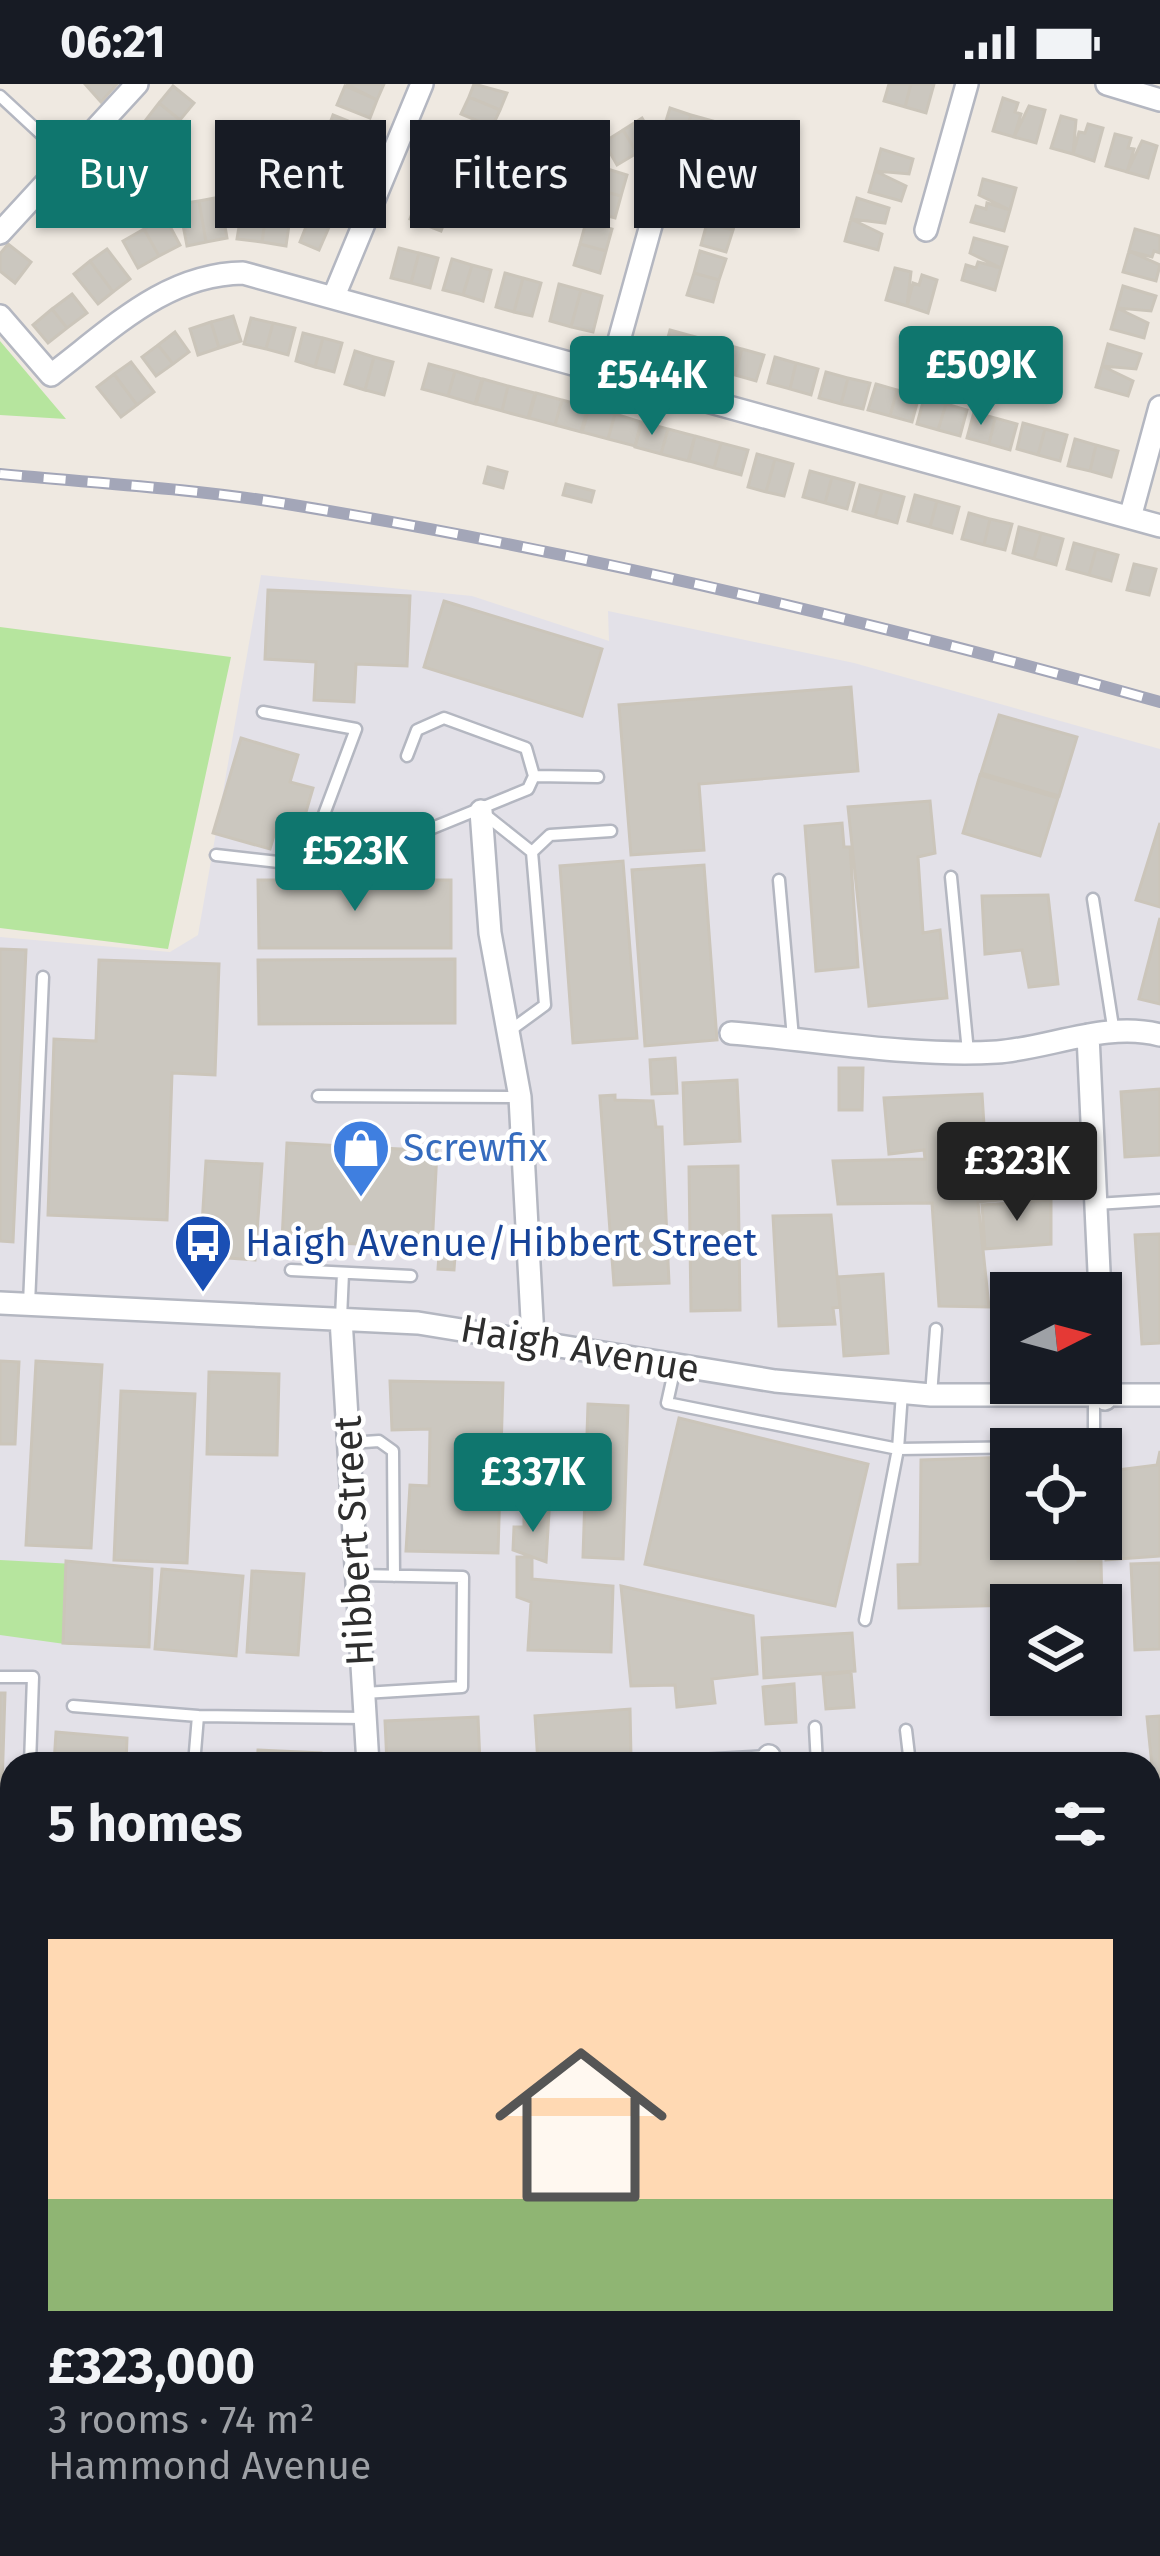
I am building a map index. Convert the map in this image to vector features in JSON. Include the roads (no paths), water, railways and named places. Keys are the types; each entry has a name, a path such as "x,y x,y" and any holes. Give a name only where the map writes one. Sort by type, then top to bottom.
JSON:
{"street":[{"path":"104,120 137,84"},
{"path":"334,296 422,84"},
{"path":"926,230 967,84"},
{"path":"1107,84 1160,100"},
{"path":"0,233 36,194"},
{"path":"610,373 650,228"},
{"path":"0,316 51,375 186,280 243,273 1131,514 1160,526"},
{"path":"1131,514 1160,407"},
{"path":"481,811 490,933 520,1097 532,1338"},
{"path":"731,1033 968,1052 1088,1035 1160,1035"},
{"path":"1088,1035 1099,1272"},
{"name":"Haigh Avenue","path":"0,1303 341,1319 532,1338 675,1367 931,1395 990,1396"},
{"name":"Hibbert Street","path":"341,1319 367,1752"},
{"name":"Haigh Avenue","path":"1122,1397 1160,1395"}],"lane":[{"path":"0,96 36,129"},
{"path":"216,855 305,866 356,729 263,712"},
{"path":"321,820 420,833 528,789 534,776 526,748 444,718 417,730 407,756"},
{"path":"534,776 598,778"},
{"path":"481,811 532,852 545,1005 508,1032"},
{"path":"532,852 550,835 611,831"},
{"path":"951,877 968,1052"},
{"path":"779,880 794,1038"},
{"path":"1093,899 1114,1033"},
{"path":"29,1304 43,977"},
{"path":"318,1096 520,1097"},
{"path":"1096,1204 1160,1200"},
{"path":"291,1270 411,1276"},
{"path":"341,1319 343,1273"},
{"path":"931,1395 936,1329"},
{"path":"675,1367 667,1403 898,1449 1094,1445 1098,1404"},
{"path":"865,1620 898,1449 902,1392"},
{"path":"349,1442 379,1441 393,1450 394,1576"},
{"path":"357,1575 464,1577 462,1687 363,1693"},
{"path":"0,1677 33,1677 30,1752"},
{"path":"73,1706 198,1716 365,1718"},
{"path":"195,1752 198,1716"},
{"path":"815,1727 816,1752"},
{"path":"906,1730 909,1752"}],"railway":[{"path":"0,474 246,498 503,543 833,616 1160,702"}],"place":[{"name":"Screwfix","path":"361,1199"},
{"name":"Haigh Avenue/Hibbert Street","path":"203,1294"}]}
